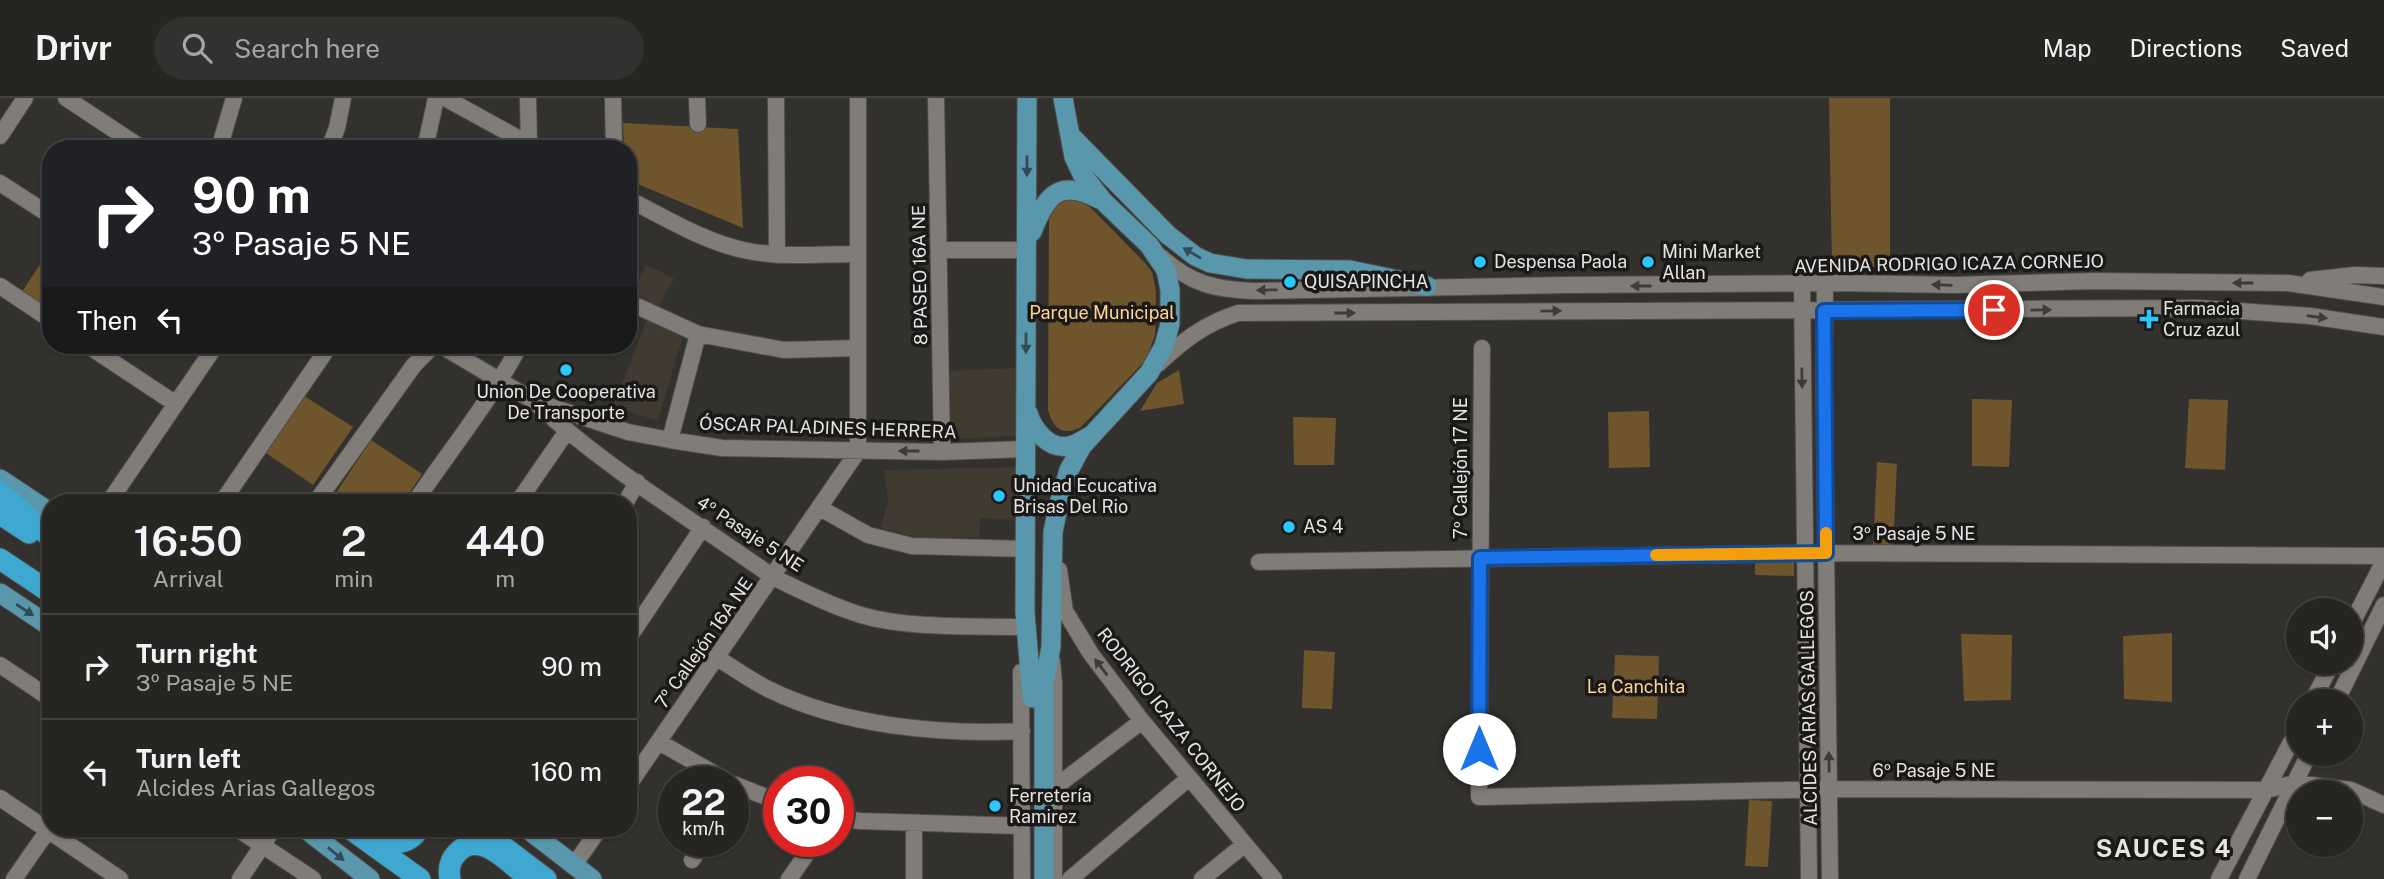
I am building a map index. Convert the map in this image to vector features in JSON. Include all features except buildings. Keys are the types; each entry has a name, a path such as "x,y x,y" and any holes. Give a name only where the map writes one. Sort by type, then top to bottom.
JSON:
{"highway":[{"path":"0,492 42,530"},
{"path":"0,514 42,541"},
{"path":"0,559 42,588"},
{"path":"0,572 42,590"},
{"path":"362,837 420,879"},
{"path":"380,837 393,843 412,837"},
{"path":"491,837 545,879"},
{"path":"450,879 450,864 454,856 460,849 476,844 492,849 529,879"}],"main road":[{"path":"1027,98 1026,549 1022,619 1032,682 1038,854 1044,879"},
{"path":"1033,879 1038,854 1044,682 1051,647 1054,532 1058,507 1069,470 1092,435 1149,373 1164,346 1170,324 1166,270 1149,245 1102,201 1082,174 1074,157 1063,98"},
{"path":"1069,135 1168,235 1195,256 1210,263 1246,269 1350,271 1427,286"},
{"path":"1027,247 1039,211 1052,195 1068,189 1102,201"},
{"path":"1026,408 1037,431 1054,445 1069,446 1092,435"},
{"path":"0,479 42,507"},
{"path":"0,593 42,620"},
{"path":"316,837 370,879"},
{"path":"538,837 592,879"}],"street":[{"path":"0,136 25,98"},
{"path":"66,98 129,140"},
{"path":"222,140 234,98"},
{"path":"332,140 343,98"},
{"path":"427,140 436,98"},
{"path":"445,98 523,140"},
{"path":"528,98 533,140"},
{"path":"613,98 614,140"},
{"path":"697,98 698,124"},
{"path":"776,98 777,255"},
{"path":"858,98 858,451"},
{"name":"8 PASEO 16A NE","path":"936,98 942,452"},
{"path":"0,183 42,210"},
{"path":"637,204 691,231 746,251 777,255 857,254"},
{"name":"AVENIDA RODRIGO ICAZA CORNEJO","path":"1149,245 1186,276 1214,287 1253,290 1427,286 1955,285 2093,281 2288,283 2384,297"},
{"path":"939,250 1027,247"},
{"path":"2288,283 2355,275 2384,276"},
{"name":"ALCIDES ARIAS GALLEGOS","path":"1825,284 1830,879"},
{"name":"ALCIDES ARIAS GALLEGOS","path":"1802,285 1809,879"},
{"path":"0,286 42,314"},
{"path":"637,306 698,334 785,351 858,348"},
{"path":"1149,373 1192,334 1238,313 2198,308 2310,316 2384,327"},
{"path":"670,440 698,334"},
{"name":"7º Callejón 17 NE","path":"1479,797 1482,348"},
{"path":"101,354 176,404"},
{"path":"114,494 210,354"},
{"path":"228,494 324,354"},
{"path":"322,494 414,365 425,354"},
{"name":"ÓSCAR PALADINES HERRERA","path":"455,354 534,401 628,432 670,440 722,448 942,452 1026,449"},
{"path":"420,494 482,404 501,381 515,354"},
{"name":"4º Pasaje 5 NE","path":"534,401 567,432 773,577 854,613 902,622 1022,619"},
{"path":"524,494 567,432"},
{"name":"7º Callejón 16A NE","path":"637,773 858,451"},
{"path":"630,494 637,482"},
{"path":"820,508 867,535 912,546 1026,549"},
{"path":"637,626 703,527"},
{"name":"RODRIGO ICAZA CORNEJO","path":"1054,532 1065,611 1091,654 1142,721 1275,879"},
{"name":"3º Pasaje 5 NE","path":"1259,562 1805,553 2384,558"},
{"path":"2363,601 2384,558"},
{"path":"2342,689 2384,606"},
{"path":"1022,619 1022,879"},
{"path":"1051,647 1054,683 1054,879"},
{"path":"717,658 768,689 824,710 898,727 970,732 1022,731"},
{"path":"0,665 42,693"},
{"path":"1054,788 1142,721"},
{"path":"659,742 699,766"},
{"path":"2219,879 2286,752"},
{"path":"1070,879 1189,778"},
{"name":"6º Pasaje 5 NE","path":"1479,797 1829,789 2266,790 2286,785"},
{"name":"6º Pasaje 5 NE","path":"2363,795 2384,805"},
{"path":"0,798 42,824"},
{"path":"2247,879 2286,801"},
{"path":"854,820 1022,826"},
{"path":"914,823 914,879"},
{"path":"14,879 43,837"},
{"path":"62,837 120,879"},
{"path":"249,837 313,879"},
{"path":"240,879 268,837"},
{"path":"574,865 594,837"},
{"path":"1202,879 1245,844"},
{"path":"789,879 804,857"}],"shaded area":[{"path":"646,265 674,278 659,306 637,295 637,283"},
{"path":"647,320 677,333 682,338 658,421 613,406 634,354 637,354 637,345"},
{"path":"1017,368 1017,436 950,439 948,371"},
{"path":"1017,467 1014,520 981,518 979,537 923,539 881,528 888,501 884,470"}],"green space":[{"path":"1829,98 1890,98 1890,266 1832,270"},
{"path":"623,123 738,129 743,228 637,184 637,140 624,140"},
{"name":"Parque Municipal","path":"1071,199 1081,201 1091,208 1152,272 1156,292 1155,335 1143,363 1080,428 1063,431 1053,422 1048,410 1049,218 1057,205"},
{"path":"42,262 42,307 21,293"},
{"path":"1179,370 1184,404 1140,411 1157,383"},
{"path":"301,394 353,427 313,485 263,451"},
{"path":"1972,399 2012,400 2009,467 1972,466"},
{"path":"2189,399 2228,400 2225,470 2185,468"},
{"path":"1649,411 1650,467 1609,468 1608,412"},
{"path":"1293,417 1336,418 1334,465 1294,465"},
{"path":"371,440 422,474 408,494 335,494"},
{"path":"1877,462 1897,464 1893,548 1873,548"},
{"path":"1755,560 1794,562 1794,576 1755,575"},
{"path":"2172,633 2172,702 2124,699 2123,636"},
{"path":"1961,634 2012,635 2011,700 1964,701"},
{"path":"1304,650 1335,652 1332,709 1302,708"},
{"name":"La Canchita","path":"1615,655 1659,656 1657,719 1612,718"},
{"path":"1749,800 1772,801 1768,867 1745,866"}],"slow traffic":[{"path":"1656,555 1826,553 1826,533"}],"place":[{"name":"Despensa Paola","path":"1480,262"},
{"name":"Mini Market Allan","path":"1648,262"},
{"name":"QUISAPINCHA","path":"1290,282"},
{"name":"Farmacia Cruz azul","path":"2149,319"},
{"name":"Union De Cooperativa De Transporte","path":"566,370"},
{"name":"Unidad Ecucativa Brisas Del Rio","path":"999,496"},
{"name":"AS 4","path":"1289,527"},
{"name":"Ferretería Ramirez","path":"995,806"}],"district":[{"name":"SAUCES 4","path":"2164,849"}],"route":[{"path":"1479,749 1480,558 1826,553 1824,311 1994,310"}]}
